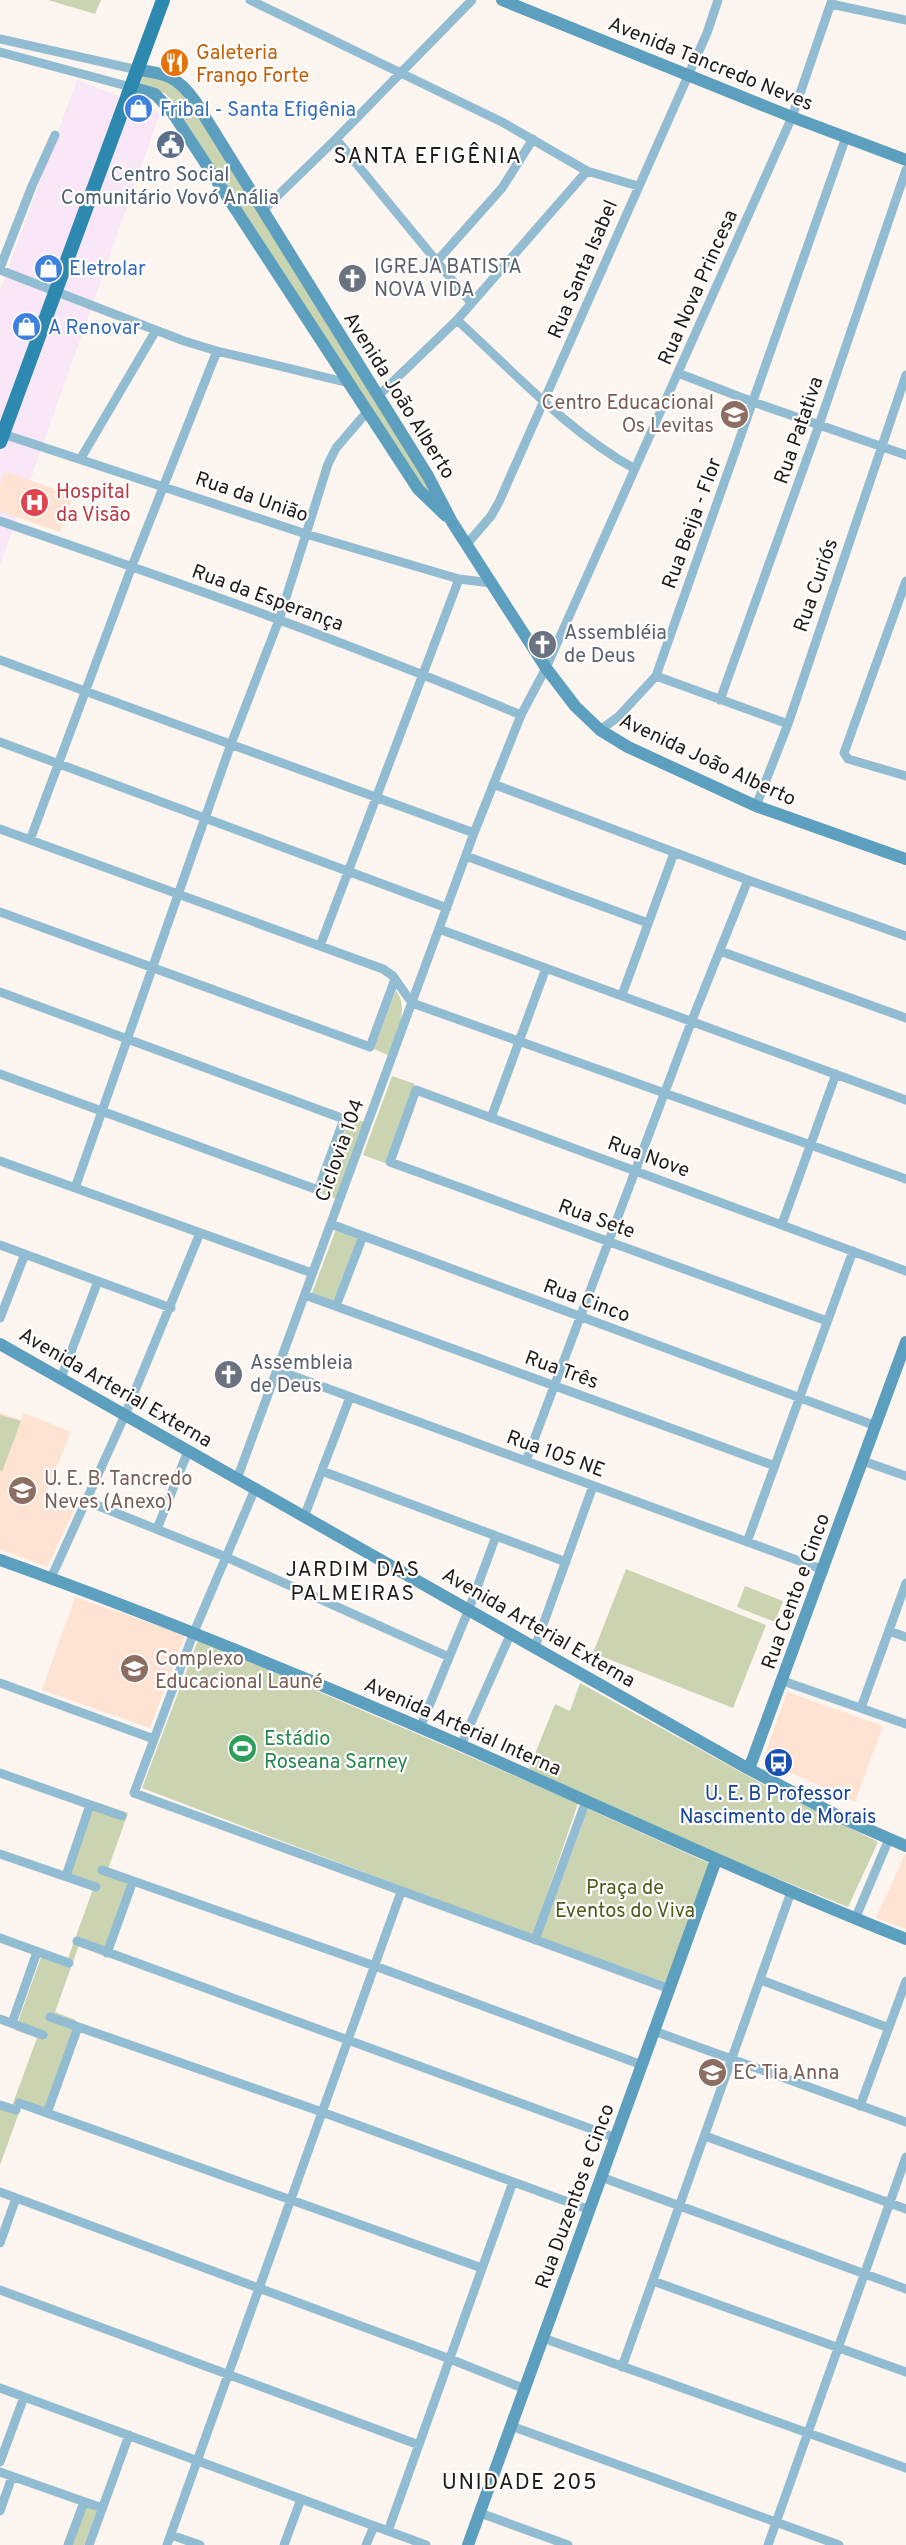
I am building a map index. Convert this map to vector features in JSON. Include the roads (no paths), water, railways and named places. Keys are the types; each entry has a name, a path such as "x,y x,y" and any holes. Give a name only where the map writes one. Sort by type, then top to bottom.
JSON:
{"main road":[{"path":"2,438 163,0"}],"street":[{"path":"250,0 402,72 533,139 587,171 638,186"},
{"path":"264,209 472,0"},
{"name":"Rua Santa Isabel","path":"466,544 491,516 499,502 707,33 718,0"},
{"name":"Avenida Tancredo Neves","path":"509,1 687,75 906,160"},
{"path":"831,2 906,20"},
{"name":"Rua Nova Princesa","path":"474,833 521,716 546,668 792,117 831,2"},
{"name":"Avenida João Alberto","path":"0,39 138,70 163,73 173,78 190,93 264,209 491,583 546,668 575,706 600,730 628,747 756,806 906,860"},
{"name":"Avenida João Alberto","path":"0,52 155,94 172,112 418,489 452,522"},
{"path":"55,135 32,186 0,269 155,332 217,351 349,383"},
{"name":"Rua Beija - Flor","path":"600,730 631,705 656,676 846,137"},
{"path":"336,139 438,260 471,303"},
{"path":"438,260 502,188 533,139"},
{"name":"Rua Patativa","path":"720,700 819,425 906,170"},
{"path":"378,396 457,320 587,171"},
{"path":"457,320 545,401 610,456 635,469"},
{"path":"81,458 155,332"},
{"path":"30,840 132,566 217,351"},
{"path":"678,373 753,402 906,455"},
{"name":"Rua Curiós","path":"756,806 788,724 906,375"},
{"path":"75,1188 231,744 279,620 332,456 367,412"},
{"name":"Rua da União","path":"2,438 81,458 306,534 459,579 491,583"},
{"name":"Rua da Esperança","path":"0,521 279,620 423,674 521,716"},
{"path":"320,946 459,579"},
{"path":"906,581 844,752 848,759 906,776"},
{"path":"0,660 474,833"},
{"path":"656,676 788,724"},
{"path":"0,742 447,908"},
{"path":"494,784 674,853 906,936"},
{"path":"0,829 383,969 395,979 412,1003 906,1179"},
{"name":"Ciclovia 104","path":"237,1479 474,833"},
{"path":"622,995 674,853"},
{"path":"466,856 648,924"},
{"path":"526,1461 664,1093 748,880"},
{"path":"0,912 370,1047 395,979"},
{"path":"439,929 906,1100"},
{"path":"720,951 906,1018"},
{"path":"491,1118 546,968"},
{"path":"0,992 344,1119 318,1190 0,1074"},
{"path":"782,1224 836,1074"},
{"name":"Rua Nove","path":"403,1126 416,1090 906,1270"},
{"name":"Rua Sete","path":"403,1126 390,1162 827,1321"},
{"path":"0,1161 312,1274"},
{"name":"Rua Cinco","path":"331,1224 800,1397"},
{"path":"51,1578 171,1308 200,1233"},
{"path":"336,1306 363,1236"},
{"path":"0,1245 171,1308"},
{"path":"747,1542 853,1251"},
{"path":"0,1317 25,1254"},
{"path":"61,1378 98,1281"},
{"name":"Rua Três","path":"304,1294 775,1466"},
{"name":"Rua Cento e Cinco","path":"749,1769 906,1342"},
{"name":"Avenida Arterial Externa","path":"0,1344 749,1769 842,1818 906,1846"},
{"name":"Rua 105 NE","path":"277,1370 824,1570"},
{"path":"304,1517 350,1397"},
{"path":"800,1397 876,1426"},
{"path":"157,1529 188,1451"},
{"path":"863,1461 906,1476"},
{"path":"322,1471 566,1562"},
{"path":"535,1647 593,1486"},
{"path":"255,1489 194,1632 134,1793 670,1989"},
{"path":"86,1501 226,1557 449,1657"},
{"path":"420,1728 496,1536"},
{"name":"Avenida Arterial Interna","path":"0,1560 194,1632 460,1745 716,1860 906,1939"},
{"path":"861,1708 906,1583"},
{"path":"889,1631 906,1637"},
{"path":"460,1745 511,1633"},
{"path":"783,1681 906,1724"},
{"path":"0,1683 154,1739"},
{"path":"0,1773 122,1816"},
{"path":"535,1940 585,1801"},
{"path":"66,1876 90,1805"},
{"path":"855,1919 889,1839"},
{"path":"0,1854 96,1887"},
{"name":"Rua Duzentos e Cinco","path":"468,2545 716,1860"},
{"path":"102,1870 375,1966 642,2065"},
{"path":"106,1953 133,1881"},
{"path":"167,2545 401,1892"},
{"path":"622,2367 791,1892"},
{"path":"0,1938 69,1963"},
{"path":"77,1941 616,2138"},
{"path":"12,2023 37,1952"},
{"path":"761,1980 888,2028"},
{"path":"860,2106 906,1981"},
{"path":"50,2017 322,2112 590,2210"},
{"path":"0,2019 43,2035"},
{"path":"47,2113 78,2027"},
{"path":"654,2031 906,2122"},
{"path":"0,2105 47,2113 482,2268"},
{"path":"705,2136 906,2209"},
{"path":"768,2545 905,2161"},
{"path":"602,2177 906,2289"},
{"path":"388,2531 513,2182"},
{"path":"0,2192 525,2389"},
{"path":"0,2243 16,2198"},
{"path":"653,2281 906,2372"},
{"path":"0,2290 419,2445"},
{"path":"543,2338 906,2468"},
{"path":"0,2388 426,2545"},
{"path":"0,2462 24,2397"},
{"path":"511,2426 839,2545"},
{"path":"89,2545 129,2435"},
{"path":"0,2472 102,2508"},
{"path":"0,2511 12,2476"},
{"path":"284,2545 301,2499"},
{"path":"68,2545 84,2502"},
{"path":"480,2513 568,2545"},
{"path":"366,2545 374,2526"},
{"path":"171,2535 187,2543 200,2545"}],"place":[{"name":"Galeteria Frango Forte","path":"175,63"},
{"name":"Fribal - Santa Efigênia","path":"139,109"},
{"name":"Centro Social Comunitário Vovó Anália","path":"170,144"},
{"name":"Eletrolar","path":"48,268"},
{"name":"IGREJA BATISTA NOVA VIDA","path":"353,278"},
{"name":"A Renovar","path":"27,327"},
{"name":"Centro Educacional Os Levitas","path":"735,414"},
{"name":"Hospital da Visão","path":"35,503"},
{"name":"Assembléia de Deus","path":"543,644"},
{"name":"Assembleia de Deus","path":"229,1374"},
{"name":"U. E. B. Tancredo Neves (Anexo)","path":"23,1490"},
{"name":"Complexo Educacional Launé","path":"134,1669"},
{"name":"Estádio Roseana Sarney","path":"243,1749"},
{"name":"U. E. B Professor Nascimento de Morais","path":"778,1763"},
{"name":"EC Tia Anna","path":"712,2072"}],"district":[{"name":"SANTA EFIGÊNIA","path":"428,155"},
{"name":"JARDIM DAS PALMEIRAS","path":"353,1581"},
{"name":"UNIDADE 205","path":"520,2481"}],"park label":[{"name":"Praça de Eventos do Viva","path":"625,1898"}]}
